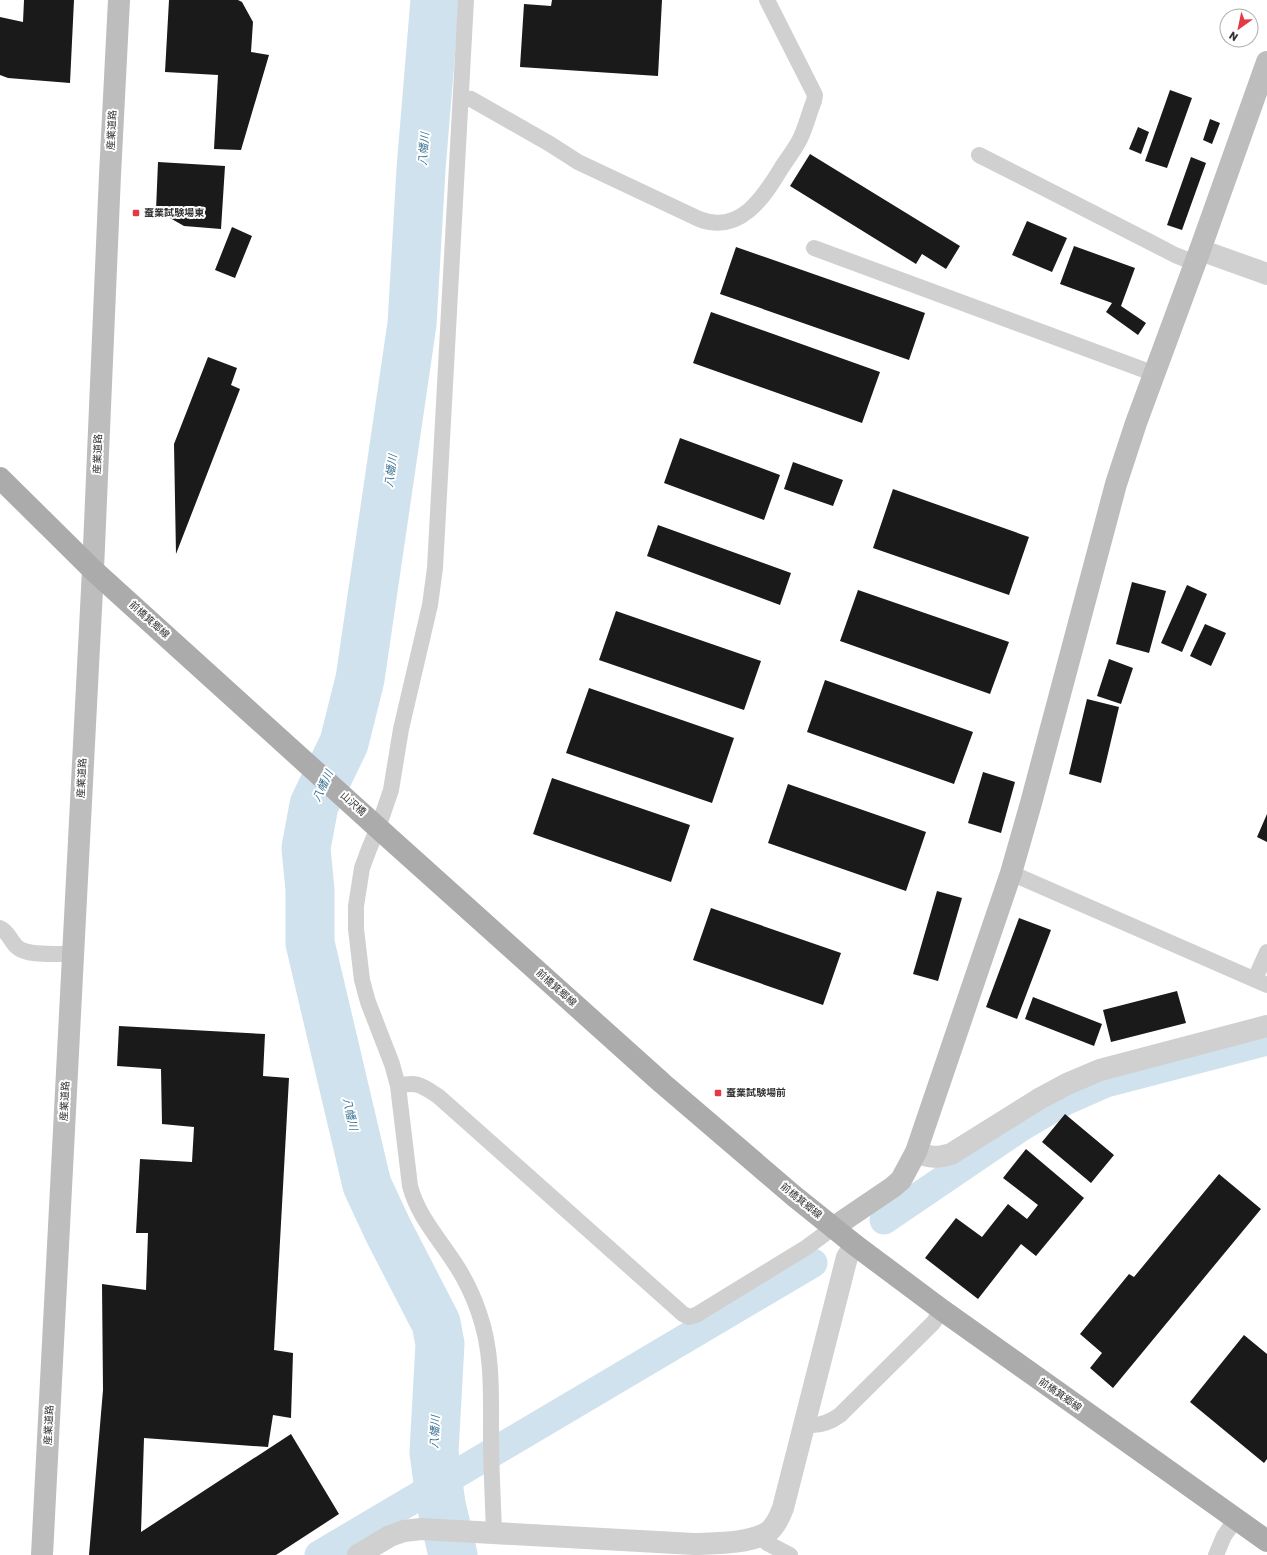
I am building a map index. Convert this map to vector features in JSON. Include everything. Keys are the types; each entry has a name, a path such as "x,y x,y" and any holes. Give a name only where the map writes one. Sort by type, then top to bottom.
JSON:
{"main road":[{"name":"前橋箕郷線","path":"0,478 93,570 302,758"},
{"name":"山沢橋","path":"302,758 373,823"},
{"name":"前橋箕郷線","path":"373,823 662,1083 855,1245 1045,1385 1236,1519 1264,1533"}],"street":[{"name":"産業道路","path":"42,1555 93,570 119,0"},
{"path":"834,1227 901,1180 916,1152 1011,873 1116,484 1136,423 1198,256 1267,62"},
{"path":"1198,256 1267,274"},
{"path":"916,1152 928,1157 938,1158 951,1154 1039,1099 1067,1084 1100,1070 1267,1026"},
{"path":"358,1555 390,1536 404,1530 421,1529 694,1544 725,1543 751,1538 769,1531 777,1522 783,1508 847,1257 855,1245"}],"lane":[{"path":"466,0 435,568 430,605 401,729 391,790 373,823 362,868 356,906 356,929 362,980 368,1002 392,1064 398,1086 410,1186 414,1200 423,1218 454,1262 480,1314 491,1373 491,1532"},
{"path":"461,98 471,99 550,144 578,162 699,219 715,223 726,222 749,211 762,198 800,138 814,101 815,95 767,0"},
{"path":"979,155 1175,255 1198,256"},
{"path":"814,248 1154,374"},
{"path":"1011,873 1261,982 1267,952"},
{"path":"0,928 5,930 17,947 28,952 73,954"},
{"path":"398,1086 408,1083 417,1083 438,1096 689,1317 696,1315 807,1247 834,1227"},
{"path":"804,1424 814,1426 834,1419 840,1415 933,1322 942,1310"},
{"path":"1216,1555 1224,1536 1236,1519"},
{"path":"760,1535 767,1543 790,1555"}],"building":[{"path":"24,0 74,0 70,83 8,78 0,75 0,17 23,22"},
{"path":"169,0 238,0 242,2 253,22 251,52 269,55 241,150 214,149 218,75 165,72"},
{"path":"552,0 662,0 658,76 520,67 524,4 551,6"},
{"path":"1170,90 1192,98 1167,168 1145,161"},
{"path":"1210,119 1220,123 1212,144 1203,140"},
{"path":"1138,127 1149,132 1141,154 1129,149"},
{"path":"810,154 960,246 946,269 922,254 916,264 790,186"},
{"path":"1191,157 1206,163 1182,230 1167,225"},
{"path":"158,162 225,166 221,229 184,226 156,210"},
{"path":"1027,221 1067,238 1052,272 1012,255"},
{"path":"232,227 252,236 235,278 215,270"},
{"path":"1074,246 1135,268 1121,306 1146,323 1138,335 1106,312 1112,303 1060,284"},
{"path":"736,247 925,313 909,360 720,294"},
{"path":"711,312 880,372 862,423 693,363"},
{"path":"208,357 237,368 231,385 240,389 176,554 174,444"},
{"path":"680,438 780,475 764,520 664,483"},
{"path":"793,462 843,480 833,506 784,489"},
{"path":"893,489 1029,537 1009,595 873,548"},
{"path":"658,525 791,573 780,605 647,556"},
{"path":"1132,582 1166,591 1149,653 1116,644"},
{"path":"1187,585 1207,594 1182,652 1161,643"},
{"path":"858,590 1009,642 990,694 840,641"},
{"path":"616,611 761,661 744,710 599,660"},
{"path":"1205,624 1226,633 1211,666 1190,656"},
{"path":"1109,659 1133,668 1121,704 1097,696"},
{"path":"825,680 973,732 954,784 807,732"},
{"path":"589,688 734,738 712,803 566,753"},
{"path":"1087,699 1119,707 1101,783 1069,774"},
{"path":"983,772 1015,782 1001,833 968,823"},
{"path":"552,778 690,825 671,882 533,834"},
{"path":"788,784 926,832 906,891 768,843"},
{"path":"1267,814 1267,842 1257,837"},
{"path":"937,891 962,898 938,981 913,974"},
{"path":"711,908 841,953 823,1005 693,960"},
{"path":"1019,918 1051,930 1017,1019 986,1007"},
{"path":"1177,991 1186,1023 1111,1042 1103,1010"},
{"path":"1033,997 1102,1024 1094,1046 1025,1019"},
{"path":"119,1026 265,1034 263,1076 289,1078 274,1350 293,1353 291,1418 273,1415 268,1447 144,1438 141,1532 291,1434 339,1514 276,1555 89,1555 103,1390 102,1284 146,1290 148,1233 136,1233 140,1159 192,1162 194,1127 162,1124 161,1069 117,1066"},
{"path":"1065,1114 1114,1155 1091,1183 1042,1142"},
{"path":"1026,1149 1084,1198 1036,1256 1021,1244 978,1299 925,1258 956,1218 982,1237 1008,1204 1027,1219 1038,1205 1003,1178"},
{"path":"1219,1174 1261,1209 1113,1388 1090,1368 1102,1353 1080,1334 1129,1274 1134,1277"},
{"path":"1244,1335 1267,1354 1267,1459 1264,1463 1190,1402"}],"waterway":[{"name":"八幡川","path":"435,0 421,169 412,324 360,679 344,743 314,805 306,848 310,890 310,943 367,1185 388,1230 436,1323 440,1344 434,1452 441,1504 453,1555"},
{"path":"884,1220 1021,1127 1065,1101 1106,1083 1267,1041"},
{"path":"319,1555 813,1263"}],"place":[{"name":"蚕業試験場東","path":"136,213"},
{"name":"蚕業試験場前","path":"718,1093"}]}
